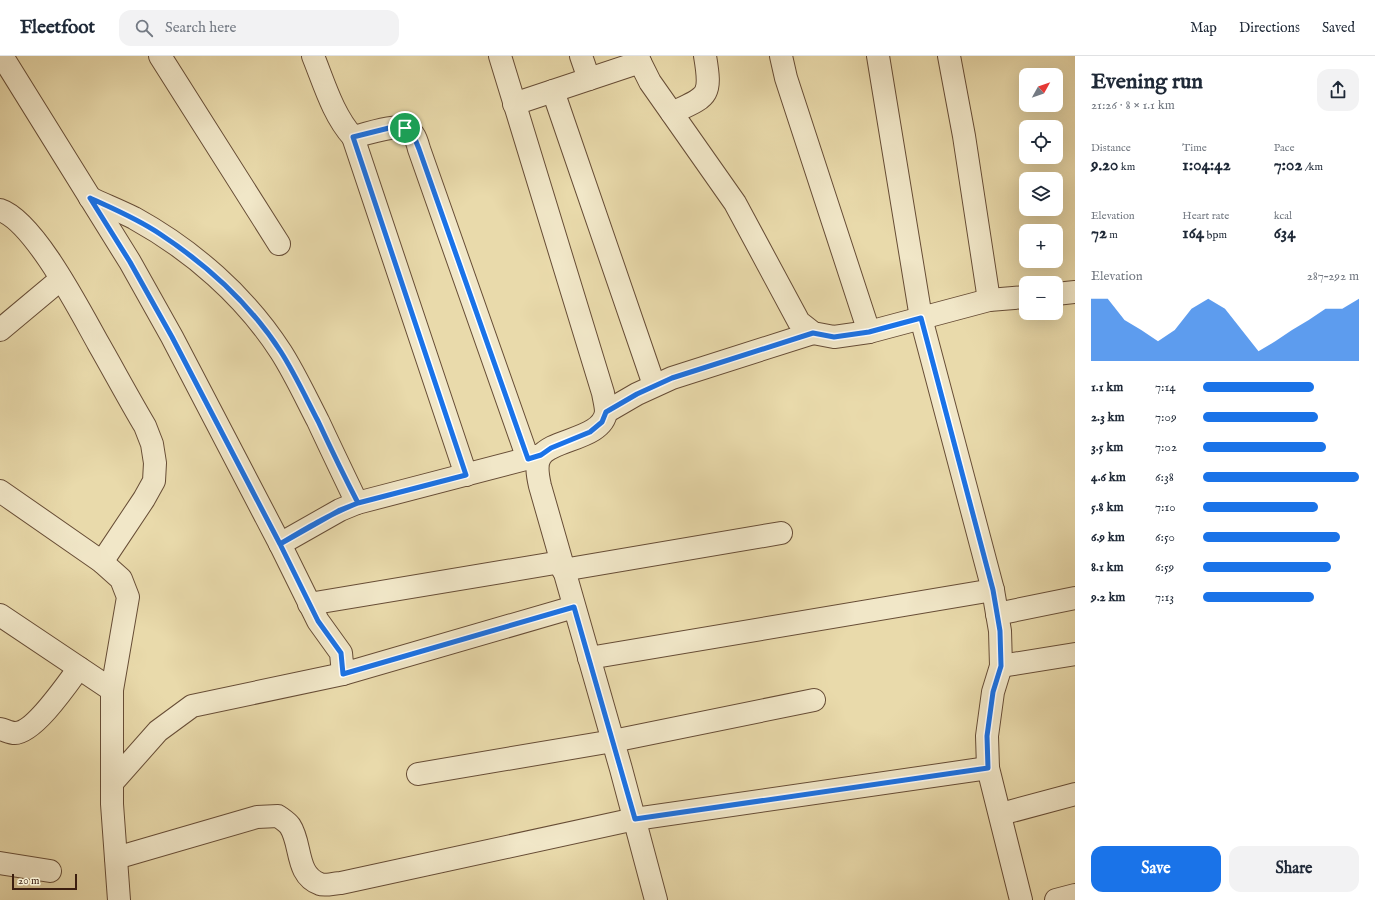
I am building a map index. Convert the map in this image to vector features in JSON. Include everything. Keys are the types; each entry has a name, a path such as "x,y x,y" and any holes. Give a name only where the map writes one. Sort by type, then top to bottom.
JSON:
{"street":[{"path":"2,56 130,262 172,337 280,544 318,621 341,653 343,674"},
{"path":"160,56 279,244"},
{"path":"313,56 338,117 353,137 466,475"},
{"path":"280,544 340,510 358,503 534,457 551,448 590,432 602,422 606,412 603,393 500,56"},
{"path":"581,56 589,79"},
{"path":"672,113 702,98 708,89 709,77 705,56"},
{"path":"781,56 786,78 869,332"},
{"path":"878,56 921,318 993,590 1000,631 1001,666 993,692 988,729 988,768 1001,814 1021,900"},
{"path":"949,56 964,136 989,300"},
{"path":"514,104 589,79 638,59 650,82 735,203 799,322 813,333 834,337 869,332 989,300 1019,298"},
{"path":"553,91 654,385"},
{"path":"353,137 393,127 405,128 413,134 534,457 540,486 562,566 635,819 656,900"},
{"path":"90,198 133,218 160,233 228,287 251,311 281,352 299,382 358,503"},
{"path":"0,210 21,224 40,246 62,280 145,426 152,444 155,463 154,482 102,562"},
{"path":"0,330 62,280"},
{"path":"1063,293 1075,292"},
{"path":"606,412 654,385 672,378 813,333"},
{"path":"0,491 102,562 120,579 128,597 112,690 112,804 119,900"},
{"path":"309,604 781,533"},
{"path":"589,658 993,590"},
{"path":"997,614 1075,598"},
{"path":"112,783 158,731 192,706 343,674 574,607"},
{"path":"0,615 112,690"},
{"path":"1001,666 1075,654"},
{"path":"0,729 16,733 31,726 44,714 79,668"},
{"path":"418,774 613,741 814,700"},
{"path":"116,858 257,817 278,816 289,825 296,838 300,859 309,877 321,884 341,883 635,819 988,768"},
{"path":"1001,814 1075,794"},
{"path":"0,863 50,871"},
{"path":"1056,900 1075,895"}],"route":[{"path":"405,128 393,127 353,137 466,475 358,503 340,510 280,544 172,337 130,262 90,198 133,218 160,233 228,287 251,311 265,329 299,382 358,503 340,510 322,520 280,544 318,621 341,653 343,674 574,607 635,819 988,768 987,736 993,692 1001,666 1000,631 993,590 921,318 869,332 834,337 813,333 672,378 654,385 606,412 602,422 590,432 551,448 541,455 528,459 419,149 413,134 405,128"}]}
